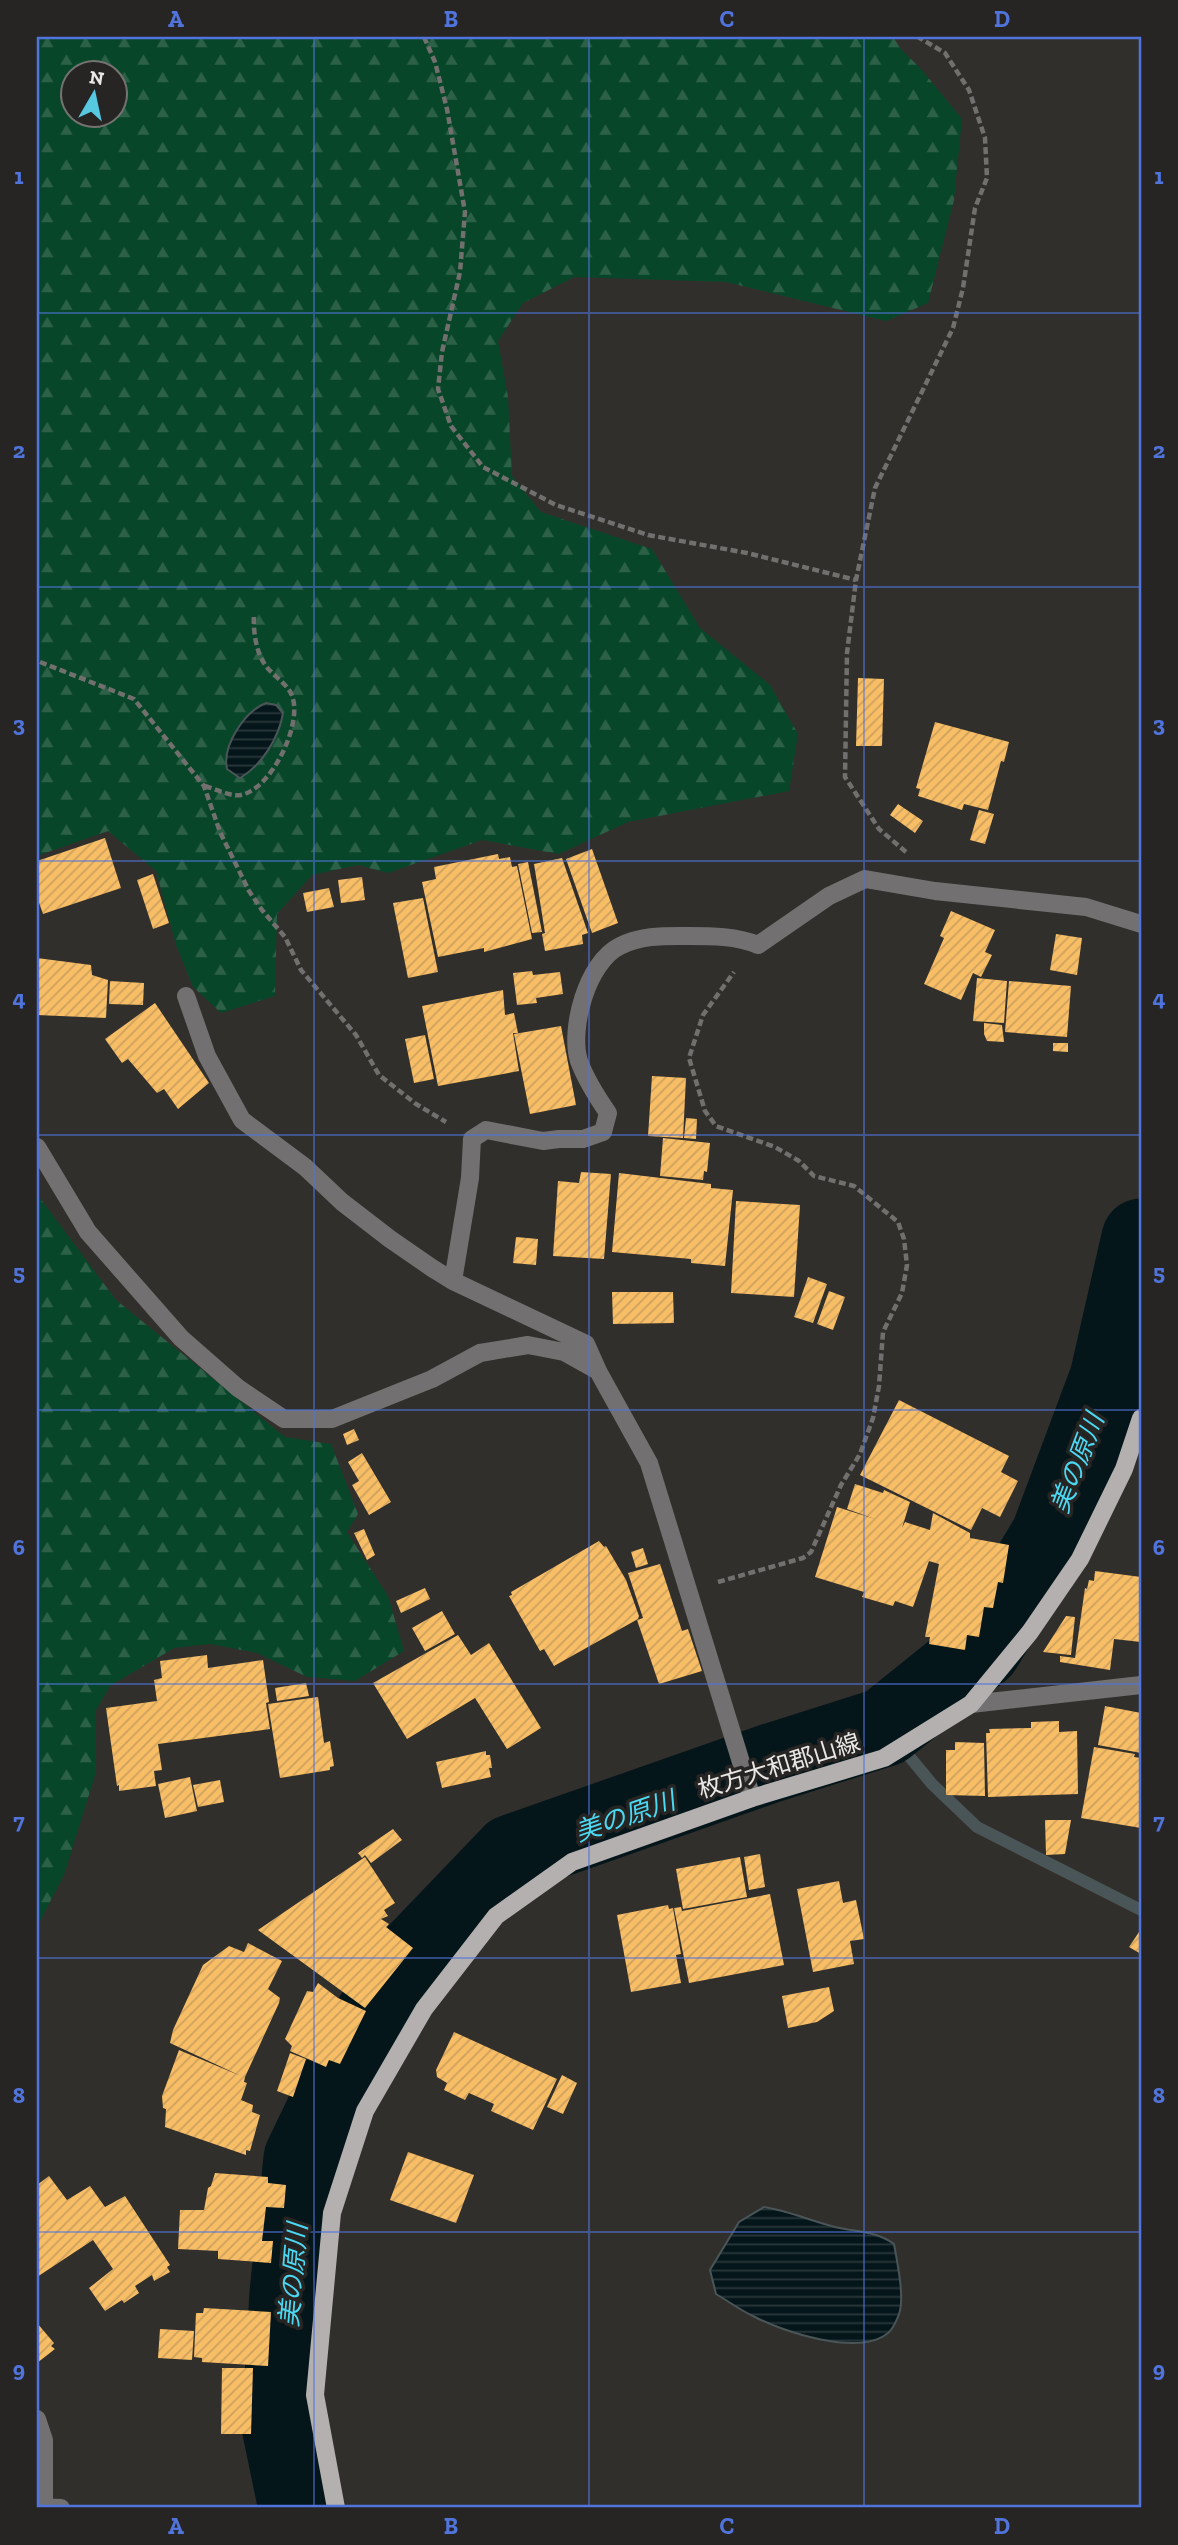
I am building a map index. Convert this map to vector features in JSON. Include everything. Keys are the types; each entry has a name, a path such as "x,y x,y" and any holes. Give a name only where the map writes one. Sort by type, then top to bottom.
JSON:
{"main road":[{"name":"枚方大和郡山線","path":"336,2508 315,2395 332,2213 365,2111 424,2009 496,1916 572,1861 751,1798 884,1758 971,1704 1030,1632 1080,1559 1124,1469 1141,1419"}],"street":[{"path":"453,1281 463,1226 472,1139 486,1130 544,1142 583,1139 603,1132 608,1113 579,1060 576,1035 593,971 618,947 650,936 700,936 746,940 758,945 829,896 866,878 935,891 1086,907 1141,924"},
{"path":"186,996 207,1056 242,1120 305,1167 342,1202 390,1240 453,1281 586,1344 649,1463 751,1798"},
{"path":"37,1147 88,1232 181,1338 238,1388 284,1419 332,1419 432,1380 480,1353 528,1345 564,1352 598,1371"},
{"path":"971,1704 1141,1685"},
{"path":"37,2419 44,2440 44,2507"},
{"path":"37,2507 61,2508"}],"path":[{"path":"424,37 435,62 447,109 465,212 460,272 442,352 438,389 451,426 483,467 556,505 648,535 747,553 856,580"},
{"path":"914,858 879,829 845,777 847,653 856,580 875,488 953,328 963,288 975,208 987,178 985,138 969,90 945,52 918,37"},
{"path":"204,786 239,796 258,788 272,771 294,725 293,697 265,666 253,631 254,615"},
{"path":"40,662 134,699 204,786 220,832 249,891 285,937 301,970 356,1035 379,1075 416,1104 472,1139"},
{"path":"689,1590 803,1558 811,1552 841,1486 860,1454 873,1418 879,1385 883,1332 902,1293 907,1265 904,1239 898,1222 855,1186 814,1175 799,1161 775,1147 716,1126 705,1111 689,1062 703,1015 730,976 758,945"}],"green space":[{"path":"37,37 893,37 962,119 954,200 928,303 886,321 726,282 574,277 523,303 498,341 508,397 512,476 541,512 652,549 700,628 770,685 798,734 789,791 628,822 559,854 482,840 388,873 358,865 312,875 277,914 275,996 221,1013 193,987 176,945 156,871 108,831 37,856"},
{"path":"37,1194 116,1300 285,1437 331,1444 358,1514 347,1532 388,1596 404,1651 355,1681 307,1677 257,1653 210,1644 174,1648 110,1686 95,1712 96,1772 64,1875 37,1927"}],"shaded area":[{"path":"266,703 276,705 283,713 281,722 262,759 240,778 227,769 226,760 231,740 250,714"},
{"path":"764,2207 835,2227 873,2234 894,2244 901,2307 890,2332 875,2340 859,2343 821,2340 766,2322 716,2294 710,2270 739,2222"}],"building":[{"path":"858,678 884,679 882,746 856,746"},
{"path":"935,722 1009,742 988,810 964,804 962,810 918,796 920,789 916,788"},
{"path":"898,804 923,821 915,833 890,815"},
{"path":"979,810 994,814 985,844 970,840"},
{"path":"105,838 121,888 43,914 37,897 37,861"},
{"path":"592,849 618,923 592,933 566,859"},
{"path":"498,854 499,859 510,857 512,867 517,866 532,939 484,952 484,948 438,957 422,882 436,879 434,867"},
{"path":"562,858 588,933 582,935 583,944 545,951 542,934 545,933 534,864"},
{"path":"528,862 542,932 532,933 518,864"},
{"path":"153,874 169,923 153,929 137,880"},
{"path":"362,877 365,900 341,903 338,880"},
{"path":"329,888 334,907 307,912 303,893"},
{"path":"423,898 438,972 408,978 393,903"},
{"path":"951,911 995,930 985,952 992,955 981,977 973,973 961,1000 924,984 944,938 940,936"},
{"path":"1056,934 1082,938 1077,975 1050,970"},
{"path":"37,958 91,965 92,975 108,980 106,1018 37,1015"},
{"path":"532,971 533,975 560,972 563,994 536,998 537,1003 517,1005 513,973"},
{"path":"977,978 1007,981 1004,1023 973,1021"},
{"path":"110,981 144,983 143,1005 109,1004"},
{"path":"1009,981 1071,986 1067,1037 1005,1032"},
{"path":"503,990 505,1015 514,1013 518,1033 513,1033 519,1071 438,1086 422,1006"},
{"path":"155,1003 209,1083 178,1109 164,1089 157,1093 128,1059 122,1063 105,1039"},
{"path":"984,1023 1002,1025 1004,1042 987,1041"},
{"path":"561,1026 576,1105 530,1114 514,1034"},
{"path":"425,1035 434,1079 414,1083 405,1039"},
{"path":"1053,1043 1068,1043 1068,1052 1053,1051"},
{"path":"652,1076 686,1078 683,1138 648,1136"},
{"path":"686,1118 697,1119 696,1139 684,1138"},
{"path":"663,1138 710,1143 707,1172 704,1171 703,1180 660,1176"},
{"path":"581,1172 611,1174 604,1259 553,1256 558,1181 579,1183"},
{"path":"619,1173 711,1184 711,1188 733,1190 725,1266 691,1263 691,1259 612,1252"},
{"path":"736,1201 800,1205 794,1297 731,1293"},
{"path":"516,1237 538,1239 536,1265 513,1263"},
{"path":"808,1277 827,1284 813,1323 794,1317"},
{"path":"829,1291 845,1297 833,1330 817,1324"},
{"path":"612,1292 673,1292 674,1323 613,1324"},
{"path":"899,1400 1009,1456 1001,1472 1018,1481 1000,1517 982,1508 971,1530 860,1475"},
{"path":"354,1429 359,1440 347,1445 343,1434"},
{"path":"362,1453 391,1502 369,1515 352,1485 359,1481 348,1462"},
{"path":"855,1484 883,1493 884,1490 910,1502 902,1528 905,1522 930,1530 933,1513 970,1533 970,1538 1009,1545 1003,1583 998,1582 993,1608 984,1607 979,1637 967,1635 965,1650 929,1644 930,1637 925,1637 939,1564 929,1561 913,1607 895,1601 893,1606 862,1597 864,1592 815,1577 837,1507 875,1519 847,1509"},
{"path":"364,1529 375,1555 367,1560 354,1533"},
{"path":"599,1541 606,1546 626,1580 638,1619 554,1666 544,1649 540,1651 509,1596 512,1595 511,1592"},
{"path":"643,1548 648,1564 636,1568 631,1552"},
{"path":"660,1564 682,1631 688,1629 702,1671 659,1684 637,1620 643,1618 628,1573"},
{"path":"1095,1571 1141,1577 1141,1642 1114,1639 1110,1670 1060,1662 1060,1656 1075,1658 1085,1588 1087,1589 1089,1580 1094,1581"},
{"path":"425,1588 430,1599 401,1613 396,1601"},
{"path":"442,1611 455,1634 425,1651 412,1628"},
{"path":"1066,1616 1075,1617 1071,1655 1043,1652"},
{"path":"458,1635 471,1655 489,1643 541,1728 507,1749 475,1698 407,1739 373,1683"},
{"path":"207,1655 208,1668 263,1660 270,1729 158,1744 162,1770 154,1771 156,1786 119,1791 106,1708 157,1701 154,1680 162,1678 160,1661"},
{"path":"306,1683 309,1696 277,1701 275,1688"},
{"path":"318,1697 324,1743 330,1741 334,1766 330,1767 330,1770 280,1778 268,1704"},
{"path":"1105,1706 1141,1713 1141,1753 1098,1745"},
{"path":"1059,1721 1059,1732 1077,1731 1078,1794 988,1797 986,1733 990,1733 989,1729 1031,1728 1031,1722"},
{"path":"955,1742 984,1743 985,1796 946,1795 946,1750 955,1750"},
{"path":"1094,1747 1135,1754 1134,1757 1141,1758 1141,1828 1081,1818"},
{"path":"486,1751 486,1755 490,1755 491,1777 442,1788 436,1762"},
{"path":"190,1777 197,1811 165,1818 158,1784"},
{"path":"220,1780 224,1802 198,1807 193,1785"},
{"path":"1045,1820 1071,1820 1065,1854 1046,1855"},
{"path":"393,1829 402,1840 371,1863 365,1855 362,1858 358,1853"},
{"path":"760,1854 765,1887 749,1890 744,1857"},
{"path":"365,1857 395,1903 384,1910 388,1916 381,1919 389,1924 386,1927 413,1948 365,2008 258,1930"},
{"path":"740,1857 747,1897 683,1909 676,1869"},
{"path":"839,1881 843,1903 856,1900 864,1939 850,1941 854,1964 813,1972 797,1889"},
{"path":"770,1894 784,1965 689,1983 674,1908 681,1907 682,1911"},
{"path":"668,1905 669,1909 673,1908 681,1954 676,1955 681,1983 631,1992 617,1915"},
{"path":"1141,1929 1141,1954 1129,1947"},
{"path":"248,1943 282,1961 268,1989 280,1998 279,2003 244,2082 247,2083 241,2100 253,2105 252,2112 260,2115 250,2151 246,2150 246,2155 165,2127 166,2109 163,2108 162,2096 179,2050 241,2076 170,2043 173,2030 203,1965 229,1946 244,1952"},
{"path":"318,1983 338,1998 366,2011 340,2064 329,2060 326,2067 290,2051 292,2046 285,2039 307,1991 313,1992"},
{"path":"829,1987 834,2011 817,2022 788,2028 782,1996"},
{"path":"454,2032 557,2079 533,2130 491,2111 494,2104 469,2093 465,2100 444,2090 447,2083 437,2077 436,2070"},
{"path":"290,2053 306,2059 293,2097 277,2091"},
{"path":"562,2075 577,2083 563,2114 547,2107"},
{"path":"408,2152 474,2175 456,2223 390,2200"},
{"path":"215,2173 268,2177 268,2183 286,2185 284,2208 266,2207 262,2241 273,2241 271,2263 218,2259 218,2251 178,2249 180,2210 204,2210 208,2188"},
{"path":"49,2176 67,2200 90,2186 105,2207 125,2196 170,2265 167,2267 170,2272 154,2281 152,2275 135,2286 139,2293 105,2311 89,2288 113,2269 93,2240 37,2277 37,2185"},
{"path":"204,2308 271,2312 268,2366 202,2362 202,2358 194,2357 196,2313 203,2313"},
{"path":"37,2323 54,2343 51,2346 55,2349 37,2363"},
{"path":"160,2329 194,2331 192,2360 158,2358"},
{"path":"222,2368 253,2368 251,2434 221,2434"}],"waterway":[{"name":"美の原川","path":"298,2508 281,2426 289,2293 303,2158 364,2031 419,1951 512,1854 771,1763 885,1727 982,1649 1050,1536 1109,1378 1141,1238"},
{"path":"885,1727 932,1784 977,1827 1141,1910"}]}
